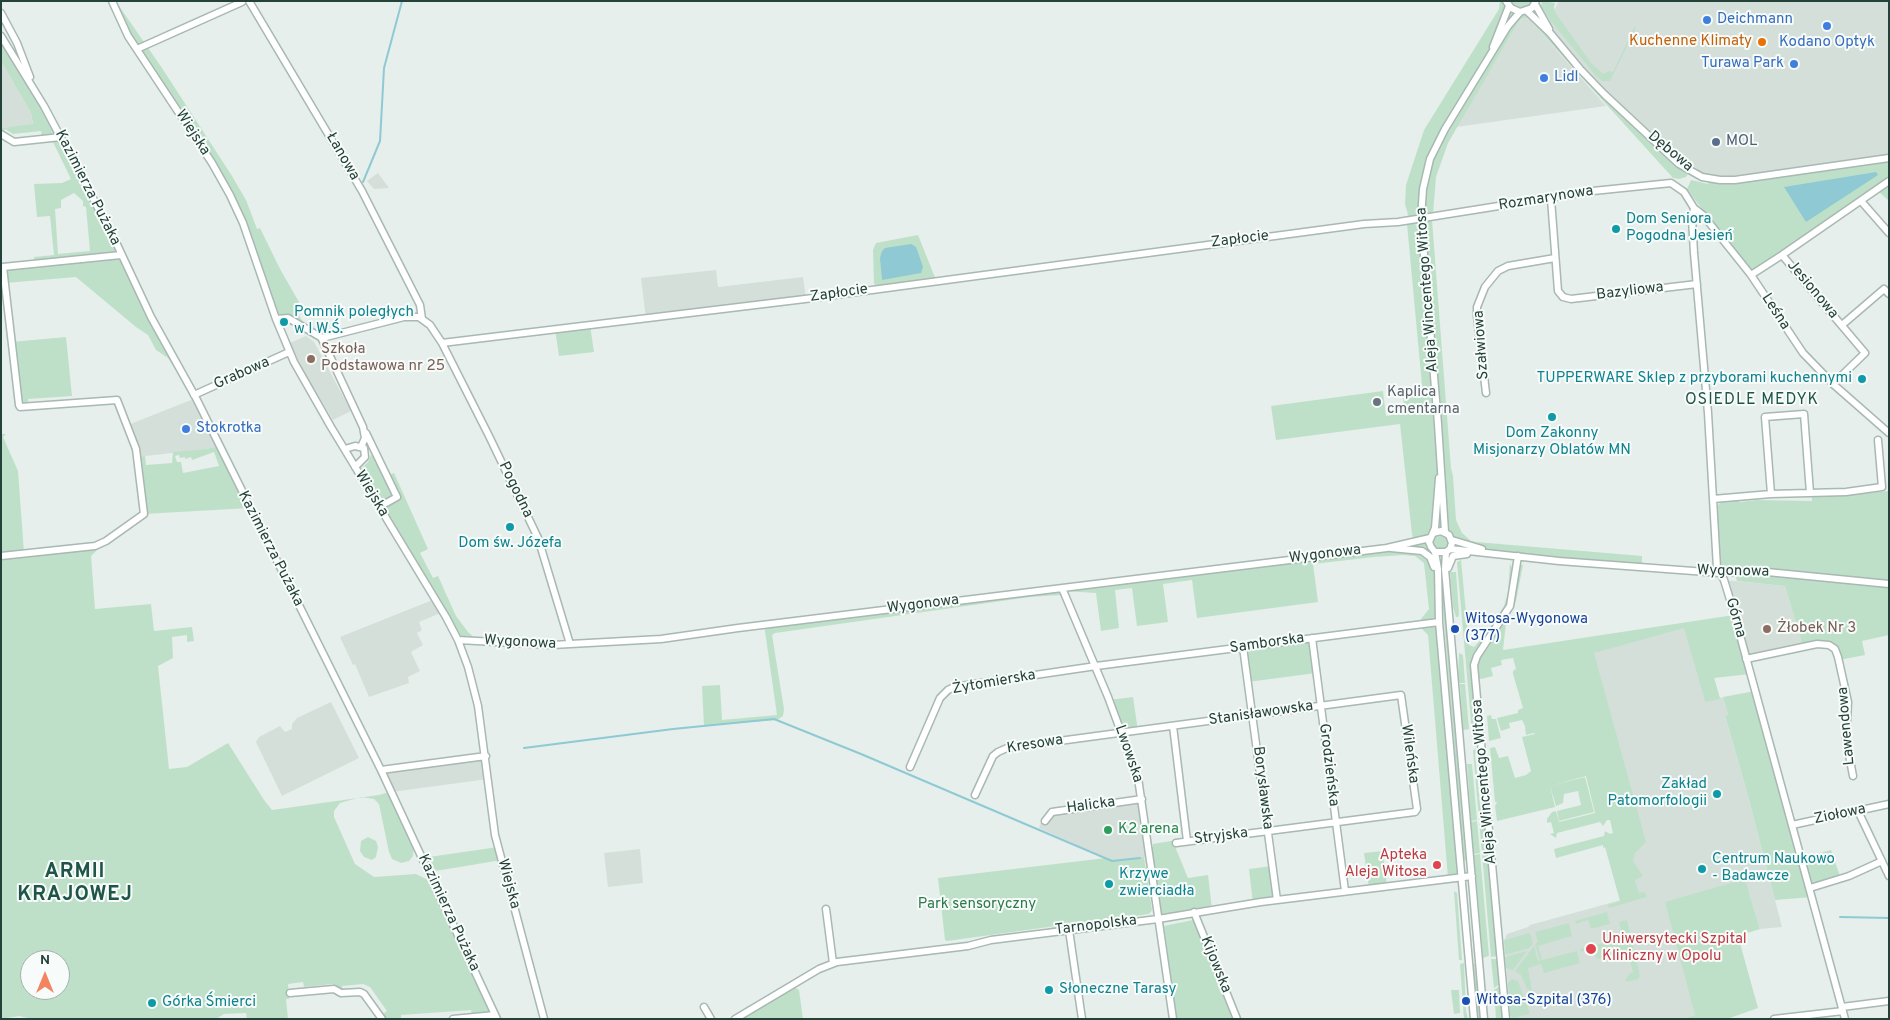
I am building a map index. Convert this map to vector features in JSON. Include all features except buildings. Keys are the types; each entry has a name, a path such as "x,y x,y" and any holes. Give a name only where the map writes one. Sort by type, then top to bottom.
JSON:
{"street":[{"name":"Wiejska","path":"112,1 120,22 212,163 230,195 243,223 276,319 290,352 458,640 472,679 478,706 495,835 544,1019"},
{"name":"Łanowa","path":"249,1 362,191 420,305 422,319"},
{"path":"136,48 242,2"},
{"name":"Aleja Wincentego Witosa","path":"1445,532 1421,218 1424,181 1436,145 1492,51 1511,21 1536,3"},
{"name":"Dębowa","path":"1536,3 1550,32 1580,69 1679,164 1702,177 1735,180 1889,158"},
{"name":"Aleja Wincentego Witosa","path":"1492,51 1508,4"},
{"name":"Dębowa","path":"1508,4 1514,10 1524,12 1550,32"},
{"name":"Kazimierza Pużaka","path":"1,14 17,43 33,85"},
{"name":"Kazimierza Pużaka","path":"1,36 33,85 61,137 122,254 151,317 194,395 380,770 496,1017"},
{"path":"1,134 14,142 61,137"},
{"path":"1751,275 1889,181"},
{"name":"Rozmarynowa","path":"1421,218 1633,186 1671,183"},
{"name":"Leśna","path":"1671,183 1684,192 1694,208 1703,215 1751,275 1795,342 1811,362 1889,433"},
{"path":"1550,199 1555,258"},
{"path":"1861,201 1889,233"},
{"name":"Górna","path":"1694,208 1692,220 1708,413 1717,568 1724,580 1845,1019"},
{"name":"Zapłocie","path":"442,343 805,299 1218,243 1421,218"},
{"path":"1,556 95,546 106,541 144,514 136,449 117,400 20,407 3,267 122,254"},
{"name":"Jesionowa","path":"1782,255 1865,353 1833,384"},
{"name":"Bazyliowa","path":"1555,258 1558,291 1563,297 1571,299 1697,284"},
{"name":"Szałwiowa","path":"1486,393 1477,316 1477,307 1485,287 1498,272 1508,266 1555,258"},
{"name":"Jesionowa","path":"1842,324 1884,289 1889,294"},
{"path":"276,319 288,318 321,338 328,338 412,316 422,319 430,325 442,343"},
{"path":"321,338 397,497 379,506"},
{"name":"Pogodna","path":"442,343 497,451 538,538 570,644"},
{"name":"Grabowa","path":"194,395 290,352"},
{"path":"1771,494 1765,417 1804,414 1810,493"},
{"path":"361,447 365,438 363,427"},
{"path":"1713,499 1771,494 1846,492 1882,488 1878,440"},
{"path":"345,449 355,446 361,447 366,454 378,459"},
{"path":"356,467 366,454"},
{"name":"Aleja Wincentego Witosa","path":"1432,536 1436,524 1440,456"},
{"path":"1434,550 1448,550 1452,540 1445,532 1441,531 1432,536 1430,545 1434,550 1438,569 1439,622 1474,1019"},
{"name":"Wygonowa","path":"1387,548 1432,536"},
{"name":"Wygonowa","path":"1452,540 1467,546 1518,556"},
{"name":"Wygonowa","path":"458,640 570,644 661,639 1387,548 1420,547 1434,550"},
{"path":"1387,548 1416,550 1427,553 1434,565 1437,578"},
{"name":"Aleja Wincentego Witosa","path":"1448,550 1445,569 1484,1019"},
{"name":"Wygonowa","path":"1448,550 1720,573 1757,571 1889,584"},
{"path":"1446,579 1448,565 1453,556 1462,554 1482,556 1492,554"},
{"name":"Aleja Wincentego Witosa","path":"1506,1019 1474,665 1477,656 1510,606 1518,556"},
{"name":"Lwowska","path":"1062,588 1096,666 1136,770 1142,799 1173,1019"},
{"name":"Samborska","path":"1096,666 1439,622"},
{"name":"Grodzieńska","path":"1312,638 1345,891"},
{"name":"Lawendowa","path":"1746,659 1817,644 1829,645 1835,649 1848,702 1846,739 1852,776"},
{"name":"Borysławska","path":"1243,647 1277,900"},
{"name":"Żytomierska","path":"910,766 940,698 948,690 954,687 1096,666"},
{"name":"Stanisławowska","path":"1122,733 1401,695"},
{"name":"Wileńska","path":"1401,695 1417,809 1415,812"},
{"path":"1173,726 1187,841"},
{"name":"Kresowa","path":"975,795 993,756 1002,750 1122,733"},
{"path":"380,770 486,756"},
{"name":"Halicka","path":"1046,821 1052,812 1142,799"},
{"name":"Ziołowa","path":"1792,825 1889,804"},
{"path":"1858,811 1889,876"},
{"name":"Stryjska","path":"1176,843 1415,812"},
{"path":"1810,888 1849,876 1882,861"},
{"name":"Tarnopolska","path":"735,1019 819,969 833,963 962,946 991,940 1158,919 1277,900 1472,876"},
{"path":"826,909 833,963"},
{"name":"Kijowska","path":"1194,912 1237,1019"},
{"path":"1070,930 1082,1019"},
{"path":"290,993 334,989 341,993 360,992 364,994 382,1019"},
{"path":"1774,1019 1889,1001"},
{"path":"704,1007 711,1019"},
{"path":"453,1019 496,1017"}],"shaded area":[{"name":"Turawa Park","path":"1559,1 1889,1 1889,158 1735,180 1711,179 1709,175 1696,170 1697,168 1692,166 1686,169 1587,77 1547,25"},
{"path":"1521,19 1529,19 1606,106 1456,127 1516,26"},
{"path":"1,61 31,113 33,125 1,128"},
{"path":"378,173 389,188 374,189 367,181"},
{"path":"716,270 718,287 803,277 806,299 646,319 641,278"},
{"path":"306,336 314,342 351,411 333,420 305,374 290,343"},
{"path":"196,398 219,446 137,457 128,425"},
{"name":"Żłobek Nr 3","path":"1724,580 1785,586 1803,647 1746,659"},
{"path":"435,599 443,612 419,622 422,630 417,633 423,645 411,652 420,671 408,677 409,683 369,697 355,664 353,665 340,637"},
{"path":"1697,621 1720,698 1723,697 1728,715 1725,717 1747,792 1782,927 1760,929 1749,892 1695,1015 1680,1019 1511,1019 1504,941 1507,934 1530,925 1621,900 1620,842 1566,641"},
{"path":"331,702 359,758 282,796 256,742 259,737 280,726 285,732 292,729 292,724 297,718"},
{"path":"486,756 488,779 391,792 381,770"},
{"path":"1142,799 1149,857 1112,861 1039,828 1041,822 1045,821 1052,812"},
{"path":"640,849 643,883 608,887 604,853"}],"green space":[{"path":"1500,1 1536,1 1528,11 1580,69 1686,169 1688,174 1686,177 1673,178 1529,19 1525,18 1521,19 1516,26 1448,143 1436,177 1433,214 1425,213 1422,197 1418,205 1416,217 1409,218 1405,204 1406,185 1424,130 1499,9"},
{"path":"1542,1 1555,3 1555,12 1591,63 1603,74 1609,71 1613,72 1635,26 1635,30 1610,81 1602,81 1596,76 1549,19 1541,6"},
{"path":"119,6 162,68 246,200 257,229 260,228 299,302 294,305 302,321 300,325 293,320 276,319 230,195 128,36 114,8"},
{"path":"1,36 33,85 179,367 175,369 168,358 156,350 148,335 76,277 5,283 3,267 35,263 34,257 54,255 50,216 37,217 34,184 62,183 71,179 51,138 42,139 41,131 13,134 5,129 1,134 1,128 33,124 31,113 1,61","holes":["74,193 83,201 83,206 86,207 90,251 58,254 55,209 61,208 61,200"]},
{"path":"1889,158 1889,201 1877,190 1751,275 1687,189 1691,180 1708,184 1711,179 1720,180"},
{"path":"1428,220 1432,220 1456,520 1462,533 1471,541 1476,542 1642,556 1642,567 1518,556 1481,549 1452,540 1448,552 1436,552 1461,877 1448,878 1428,635 1422,629 1421,619 1429,609 1424,563 1415,556 1374,557 1313,564 1318,602 1197,618 1192,580 1163,584 1168,622 1137,626 1132,588 1115,590 1119,628 1101,631 1096,593 1063,591 1061,595 1030,597 775,633 772,635 784,709 783,716 777,720 704,726 702,686 720,685 722,720 777,715 764,624 1301,558 1422,540 1418,537 1413,537 1412,534 1400,424 1276,440 1271,406 1383,391 1386,416 1405,413 1402,389 1422,385 1407,224 1414,223 1418,227 1433,417 1439,423 1441,416 1425,223"},
{"path":"918,235 936,280 877,289 874,283 873,250 876,243"},
{"path":"590,325 594,352 559,356 555,329"},
{"path":"66,337 72,396 28,399 29,406 20,407 11,342"},
{"path":"1,434 6,434 3,437 18,471 24,553 98,545 98,549 91,556 95,609 151,604 154,631 192,627 194,641 187,642 187,635 172,637 173,658 158,666 169,769 187,767 228,743 272,810 357,798 340,803 334,811 334,817 355,864 374,877 416,874 434,883 495,1015 472,1017 471,1010 401,1015 401,1019 382,1019 380,1016 387,1011 370,987 363,984 342,986 343,994 334,989 333,984 304,987 303,982 288,984 289,999 286,999 288,1019 247,1019 246,1013 224,1014 216,1019 32,1019 19,1016 1,1019"},
{"path":"219,446 249,508 144,514 137,457 145,456 146,465 172,463 173,452","holes":["214,452 219,466 183,473 181,462 177,462 175,456 179,455 180,458 185,457 185,459 191,457 192,460"]},
{"path":"371,455 375,457 387,476 394,473 428,549 420,553 433,578 438,576 456,616 468,632 478,641 461,639 358,472 368,462"},
{"path":"1889,491 1889,580 1773,569 1723,570 1721,568 1717,507 1721,501 1737,499 1740,502 1757,500 1812,501 1812,495 1845,495"},
{"path":"1461,560 1469,645 1474,647 1486,634 1504,606 1508,593 1510,563 1513,571 1507,605 1478,650 1471,665 1479,744 1473,744 1457,562"},
{"path":"1521,565 1523,565 1516,601 1506,623 1503,650 1734,615 1750,674 1714,678 1720,699 1705,701 1684,628 1594,653 1646,842 1635,853 1633,861 1643,876 1635,880 1637,888 1639,893 1645,892 1647,897 1609,908 1608,905 1620,901 1603,845 1556,858 1554,849 1604,836 1605,831 1610,834 1613,833 1610,820 1607,820 1603,826 1600,822 1557,833 1556,838 1550,834 1554,833 1551,822 1547,823 1547,819 1552,812 1556,811 1559,822 1595,813 1586,776 1550,786 1555,807 1497,821 1495,806 1497,802 1495,802 1490,748 1495,747 1499,758 1508,756 1515,778 1526,775 1531,771 1522,737 1535,734 1526,735 1522,720 1509,723 1510,728 1501,731 1497,718 1518,713 1518,710 1523,708 1513,674 1513,671 1516,669 1513,658 1501,660 1502,665 1491,668 1493,676 1481,679 1478,677 1477,664 1512,606"},
{"path":"1450,572 1456,572 1458,617 1456,617 1453,607"},
{"path":"1440,573 1442,573 1466,861 1463,859"},
{"path":"1745,574 1889,587 1889,635 1862,641 1865,655 1839,660 1831,646 1803,647 1785,586 1737,581 1736,577"},
{"path":"1312,638 1316,673 1248,682 1243,647"},
{"path":"1459,653 1463,655 1465,683 1459,683"},
{"path":"1460,684 1465,684 1469,729 1463,730"},
{"path":"1755,691 1801,858 1831,850 1841,879 1810,888 1812,897 1775,900 1725,716 1728,715 1723,697"},
{"path":"1133,697 1138,731 1122,733 1109,700"},
{"path":"1491,715 1492,719 1496,719 1501,738 1489,741 1487,716"},
{"path":"1479,749 1479,754 1475,754 1480,805 1484,805 1497,956 1491,957 1473,750"},
{"path":"1467,764 1472,764 1477,820 1471,821"},
{"path":"1585,777 1594,812 1559,821 1557,811 1581,805 1578,791 1564,794 1563,803 1556,806 1550,786"},
{"path":"389,792 414,842 413,856 409,861 401,863 392,859 379,804 374,799 363,797"},
{"path":"1477,821 1480,853 1474,854 1471,822"},
{"path":"368,837 376,841 378,847 376,857 372,860 364,857 360,851 361,841"},
{"path":"1177,840 1176,849 1188,878 1208,875 1212,909 1158,919 1148,847 1153,847 1153,844"},
{"path":"498,847 501,860 428,872 422,858"},
{"path":"1383,851 1387,886 1369,888 1364,853"},
{"path":"1480,854 1489,956 1483,958 1474,855"},
{"name":"Park sensoryczny","path":"1144,857 1152,910 1149,914 1091,922 1088,926 1047,929 1056,926 945,940 938,878 1106,858 1119,861"},
{"path":"1272,866 1277,900 1253,904 1249,869"},
{"path":"1745,879 1760,929 1738,936 1758,1008 1727,1019 1680,1019 1695,1015 1665,902"},
{"path":"1454,891 1457,893 1462,960 1459,960"},
{"path":"1607,912 1610,924 1591,929 1588,920 1576,924 1575,921"},
{"path":"1193,920 1234,1019 1177,1019 1164,926"},
{"path":"1627,920 1640,976 1638,979 1626,982 1629,974 1633,972 1627,951 1598,959 1594,955 1589,956 1588,950 1581,952 1580,949 1623,938 1619,922"},
{"path":"1569,923 1572,936 1538,946 1542,960 1577,951 1580,963 1544,973 1541,964 1528,968 1532,991 1527,989 1521,975 1515,971 1534,946 1538,961 1540,961 1535,944 1538,942 1535,932"},
{"path":"1530,933 1533,944 1529,948 1505,955 1504,940"},
{"path":"1527,951 1513,970 1506,968 1505,957"},
{"path":"1491,959 1498,959 1500,984 1494,988"},
{"path":"1464,963 1468,1019 1464,1019 1460,964"},
{"path":"1472,964 1476,964 1481,1019 1477,1019"},
{"path":"1512,979 1518,981 1530,1014 1514,1018 1510,1016 1508,983"},
{"path":"791,985 799,990 803,1019 735,1019"},
{"path":"1500,986 1503,1019 1496,1019 1494,990"},
{"path":"1451,990 1459,990 1460,1013 1454,1014"}],"water":[{"path":"1876,172 1878,175 1806,222 1784,187"},
{"path":"911,244 916,247 921,261 923,267 921,273 882,280 880,258 882,251 885,248"}],"waterway":[{"path":"363,182 380,141 384,68 402,1"},
{"path":"524,748 673,729 774,719 1112,861 1140,858"},
{"path":"1840,917 1889,918"}],"place":[{"name":"Deichmann","path":"1707,20"},
{"name":"Kodano Optyk","path":"1827,26"},
{"name":"Kuchenne Klimaty","path":"1762,42"},
{"name":"Turawa Park","path":"1794,64"},
{"name":"Lidl","path":"1544,78"},
{"name":"MOL","path":"1716,142"},
{"name":"Dom Seniora Pogodna Jesień","path":"1616,229"},
{"name":"Pomnik poległych w I W.Ś.","path":"284,322"},
{"name":"Szkoła Podstawowa nr 25","path":"311,359"},
{"name":"TUPPERWARE Sklep z przyborami kuchennymi","path":"1862,379"},
{"name":"Kaplica cmentarna","path":"1377,402"},
{"name":"Dom Zakonny Misjonarzy Oblatów MN","path":"1552,417"},
{"name":"Stokrotka","path":"186,429"},
{"name":"Dom św. Józefa","path":"510,527"},
{"name":"Witosa-Wygonowa (377)","path":"1455,629"},
{"name":"Żłobek Nr 3","path":"1767,629"},
{"name":"Zakład Patomorfologii","path":"1717,794"},
{"name":"K2 arena","path":"1108,830"},
{"name":"Apteka Aleja Witosa","path":"1437,865"},
{"name":"Centrum Naukowo - Badawcze","path":"1702,869"},
{"name":"Krzywe zwierciadła","path":"1109,884"},
{"name":"Uniwersytecki Szpital Kliniczny w Opolu","path":"1591,949"},
{"name":"Słoneczne Tarasy","path":"1049,990"},
{"name":"Witosa-Szpital (376)","path":"1466,1001"},
{"name":"Górka Śmierci","path":"152,1003"}],"district":[{"name":"OSIEDLE MEDYK","path":"1752,401"},
{"name":"ARMII KRAJOWEJ","path":"75,884"}]}
